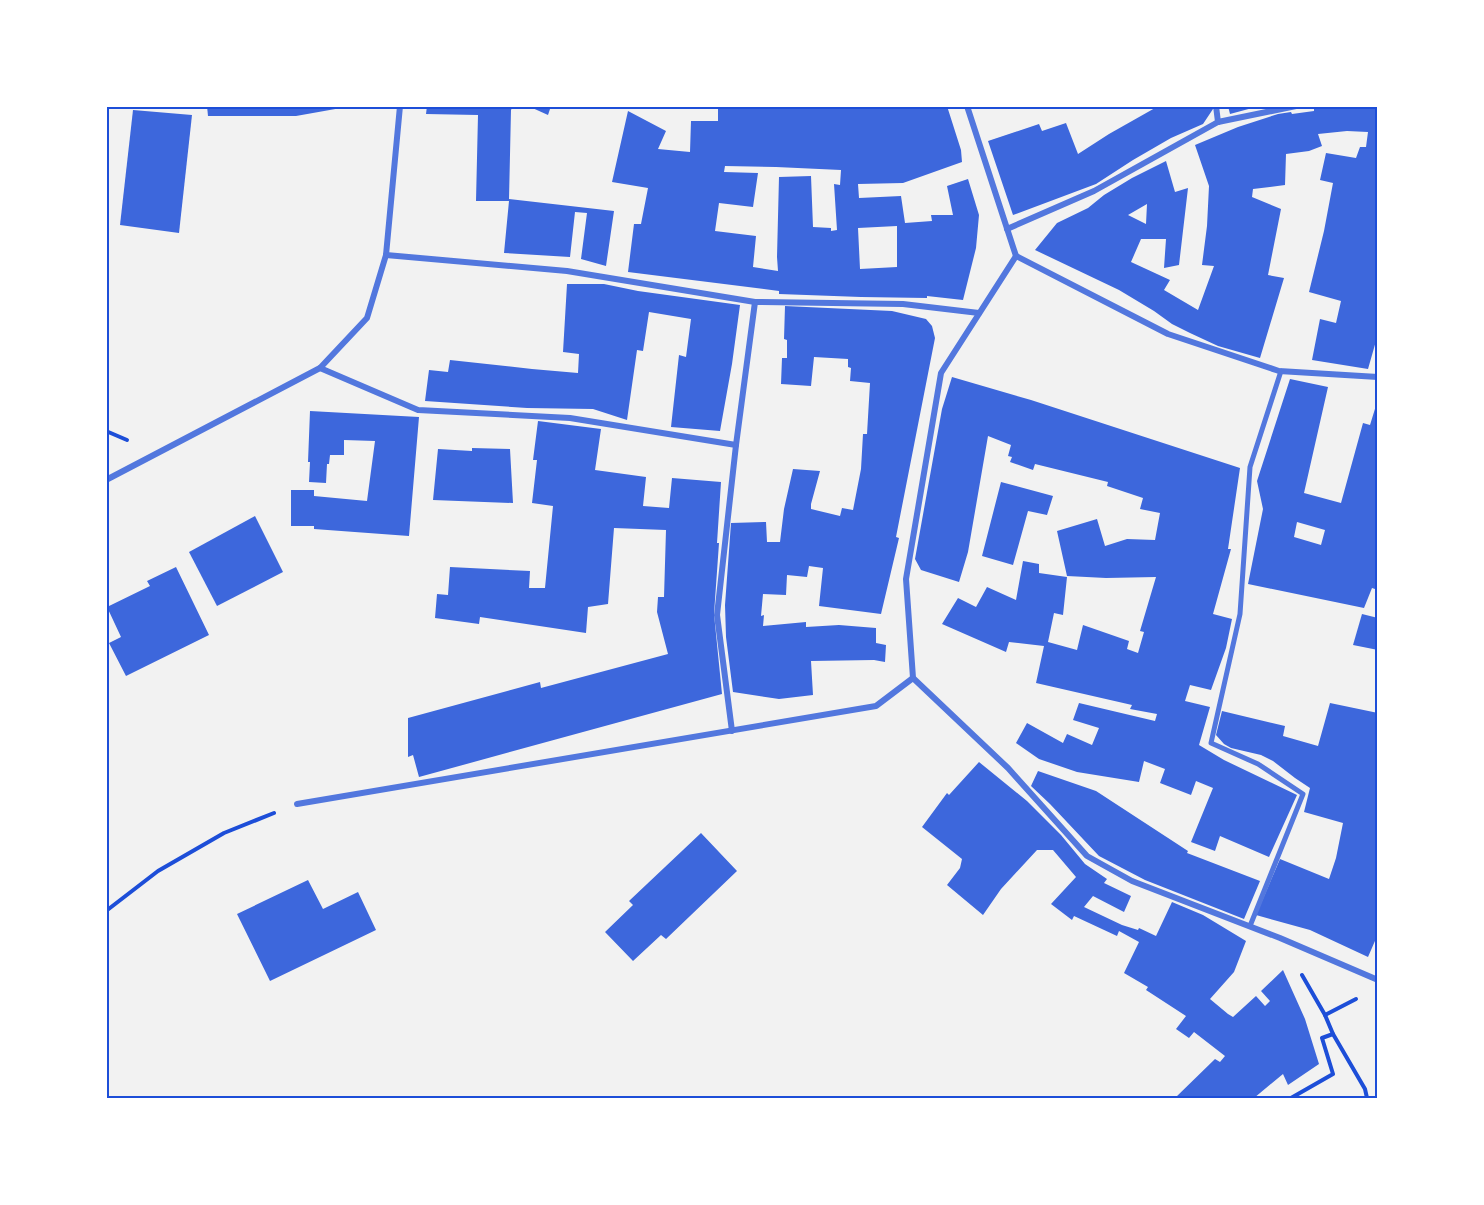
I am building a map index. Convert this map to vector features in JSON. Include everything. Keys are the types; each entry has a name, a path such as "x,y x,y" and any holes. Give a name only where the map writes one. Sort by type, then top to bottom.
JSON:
{"street":[{"path":"106,480 320,368 367,318 386,255 400,106"},
{"path":"968,106 1016,255 1168,334 1281,371 1377,377"},
{"path":"1216,106 1218,122"},
{"path":"1008,229 1094,191 1218,122 1296,106"},
{"path":"386,255 567,271 755,302 903,304 979,313"},
{"path":"1016,255 941,373 906,579 913,678 1008,768 1087,855 1132,881 1250,926 1377,980"},
{"path":"732,731 717,615 755,302"},
{"path":"320,368 418,410 570,418 736,445"},
{"path":"1250,926 1303,794 1258,764 1211,743 1240,614 1250,467 1281,371"},
{"path":"297,804 876,706 913,678"}],"path":[{"path":"106,911 158,871 224,833 297,804"},
{"path":"1357,999 1325,1015 1333,1035 1365,1089 1367,1098"},
{"path":"1291,1098 1333,1074 1322,1038 1333,1035"}],"building":[{"path":"207,106 341,106 341,108 296,116 208,116"},
{"path":"427,106 513,106 511,110 509,199 614,211 606,266 581,259 587,213 575,212 570,257 504,253 509,201 476,201 478,115 426,114"},
{"path":"528,106 551,106 548,115"},
{"path":"718,106 947,106 961,150 962,162 903,183 858,184 859,198 901,196 905,223 932,221 931,215 953,215 947,186 968,179 979,215 976,248 963,300 927,296 927,298 779,294 779,291 628,272 634,224 641,224 648,188 612,182 628,111 666,131 658,149 690,152 691,121 718,121","holes":["725,166 841,170 840,185 834,184 837,230 813,227 811,176 779,177 778,271 753,267 756,236 715,231 719,203 753,207 758,173 724,172","897,226 897,267 860,269 858,228"]},
{"path":"1154,106 1213,106 1213,109 1203,124 1171,138 1096,184 1013,215 988,141 1039,124 1042,131 1066,123 1078,154 1155,108"},
{"path":"1228,106 1256,106 1256,107 1230,114"},
{"path":"1378,106 1378,334 1368,369 1312,360 1320,319 1336,323 1341,301 1309,292 1333,183 1320,180 1326,153 1356,158 1360,147 1366,147 1368,132 1347,131 1318,134 1322,146 1309,151 1286,154 1285,185 1253,189 1252,197 1281,209 1268,275 1284,278 1260,358 1218,346 1190,333 1119,290 1035,250 1057,223 1088,208 1132,178 1166,161 1175,192 1188,188 1179,265 1164,268 1166,239 1141,239 1131,262 1170,280 1164,290 1198,310 1214,266 1202,265 1209,186 1195,145 1238,127 1278,114 1314,111 1314,107","holes":["1147,204 1146,224 1128,215"]},
{"path":"133,110 192,115 179,233 120,225"},
{"path":"567,284 604,284 740,305 720,431 671,427 679,355 686,357 691,319 649,312 643,351 637,350 627,420 593,409 527,408 425,401 429,370 448,372 450,360 578,373 579,354 563,352"},
{"path":"785,306 892,311 926,319 932,326 935,338 896,537 899,538 881,614 819,606 823,568 809,566 807,577 787,575 786,595 763,594 761,616 764,615 763,626 806,622 806,627 839,625 876,628 876,643 886,645 885,662 874,660 811,661 813,695 779,699 733,692 726,637 725,605 731,523 766,522 767,542 780,542 784,509 793,469 820,471 811,509 840,516 842,508 853,510 861,469 863,434 867,434 870,383 850,381 851,368 848,367 848,359 814,357 811,386 781,384 782,358 787,358 787,340 784,339"},
{"path":"952,377 1031,400 1240,468 1228,549 1231,549 1213,614 1232,619 1226,648 1211,690 1190,685 1185,701 1210,707 1199,745 1224,760 1297,795 1269,857 1220,836 1215,851 1191,842 1213,788 1196,781 1191,795 1160,783 1165,769 1144,761 1139,782 1077,772 1039,759 1016,743 1027,723 1063,743 1067,734 1092,745 1099,728 1073,720 1079,703 1155,721 1157,714 1130,709 1132,705 1036,683 1044,646 1009,642 1006,652 942,624 958,598 976,607 987,587 1016,600 1023,561 1039,564 1039,573 1067,577 1063,615 1054,613 1048,642 1077,650 1083,625 1129,641 1127,649 1138,653 1144,632 1140,631 1156,577 1067,576 1057,531 1097,519 1105,546 1127,539 1155,540 1160,513 1140,509 1143,498 1107,486 1108,482 1035,464 1033,470 1010,462 1012,457 1008,456 1011,445 988,436 968,552 959,582 921,570 915,559 942,409"},
{"path":"1290,379 1328,387 1304,493 1341,503 1363,423 1370,425 1378,399 1378,578 1375,589 1372,588 1364,608 1248,584 1263,509 1257,481","holes":["1297,522 1325,530 1321,545 1294,537"]},
{"path":"310,411 419,417 409,536 314,529 314,526 291,526 291,490 314,490 314,496 367,501 375,441 344,440 344,455 330,455 326,483 309,482"},
{"path":"538,421 601,429 595,470 646,477 643,506 669,508 672,478 721,482 714,614 722,694 419,777 413,755 408,757 408,718 540,682 541,688 668,654 657,612 658,597 664,597 666,530 614,528 608,604 588,607 586,633 480,617 479,624 435,618 437,594 448,595 450,567 530,571 529,588 545,588 553,506 532,503 537,460 533,460"},
{"path":"472,448 510,449 513,503 433,500 438,449 472,451"},
{"path":"1001,482 1053,496 1047,515 1028,511 1013,565 982,556"},
{"path":"255,516 283,572 217,606 189,552"},
{"path":"176,567 209,635 126,676 109,643 121,637 107,607 150,586 147,581"},
{"path":"1362,614 1378,618 1378,650 1353,645"},
{"path":"1330,703 1378,713 1378,934 1368,957 1310,930 1256,915 1280,859 1329,879 1343,823 1304,812 1310,788 1273,761 1261,755 1231,748 1216,735 1222,711 1285,726 1283,736 1318,746"},
{"path":"979,762 1027,801 1061,835 1085,864 1107,879 1104,883 1131,896 1124,912 1093,896 1084,907 1122,925 1138,930 1139,928 1156,936 1172,902 1203,915 1246,941 1234,972 1210,999 1228,1014 1233,1017 1256,996 1265,1006 1270,1001 1261,991 1283,970 1305,1019 1319,1064 1288,1085 1283,1074 1254,1098 1175,1098 1215,1059 1220,1062 1225,1056 1194,1032 1189,1038 1176,1029 1186,1016 1146,990 1148,987 1124,973 1139,942 1119,931 1117,936 1074,916 1072,920 1051,904 1076,877 1053,850 1037,850 1001,889 983,915 947,885 960,868 962,859 922,827 947,793 949,795"},
{"path":"1038,771 1096,791 1188,851 1187,853 1260,881 1244,919 1145,880 1099,856 1031,786"},
{"path":"701,833 737,871 666,939 661,935 633,961 605,932 633,905 629,901"},
{"path":"308,880 323,909 358,892 376,930 270,981 237,914"}]}
